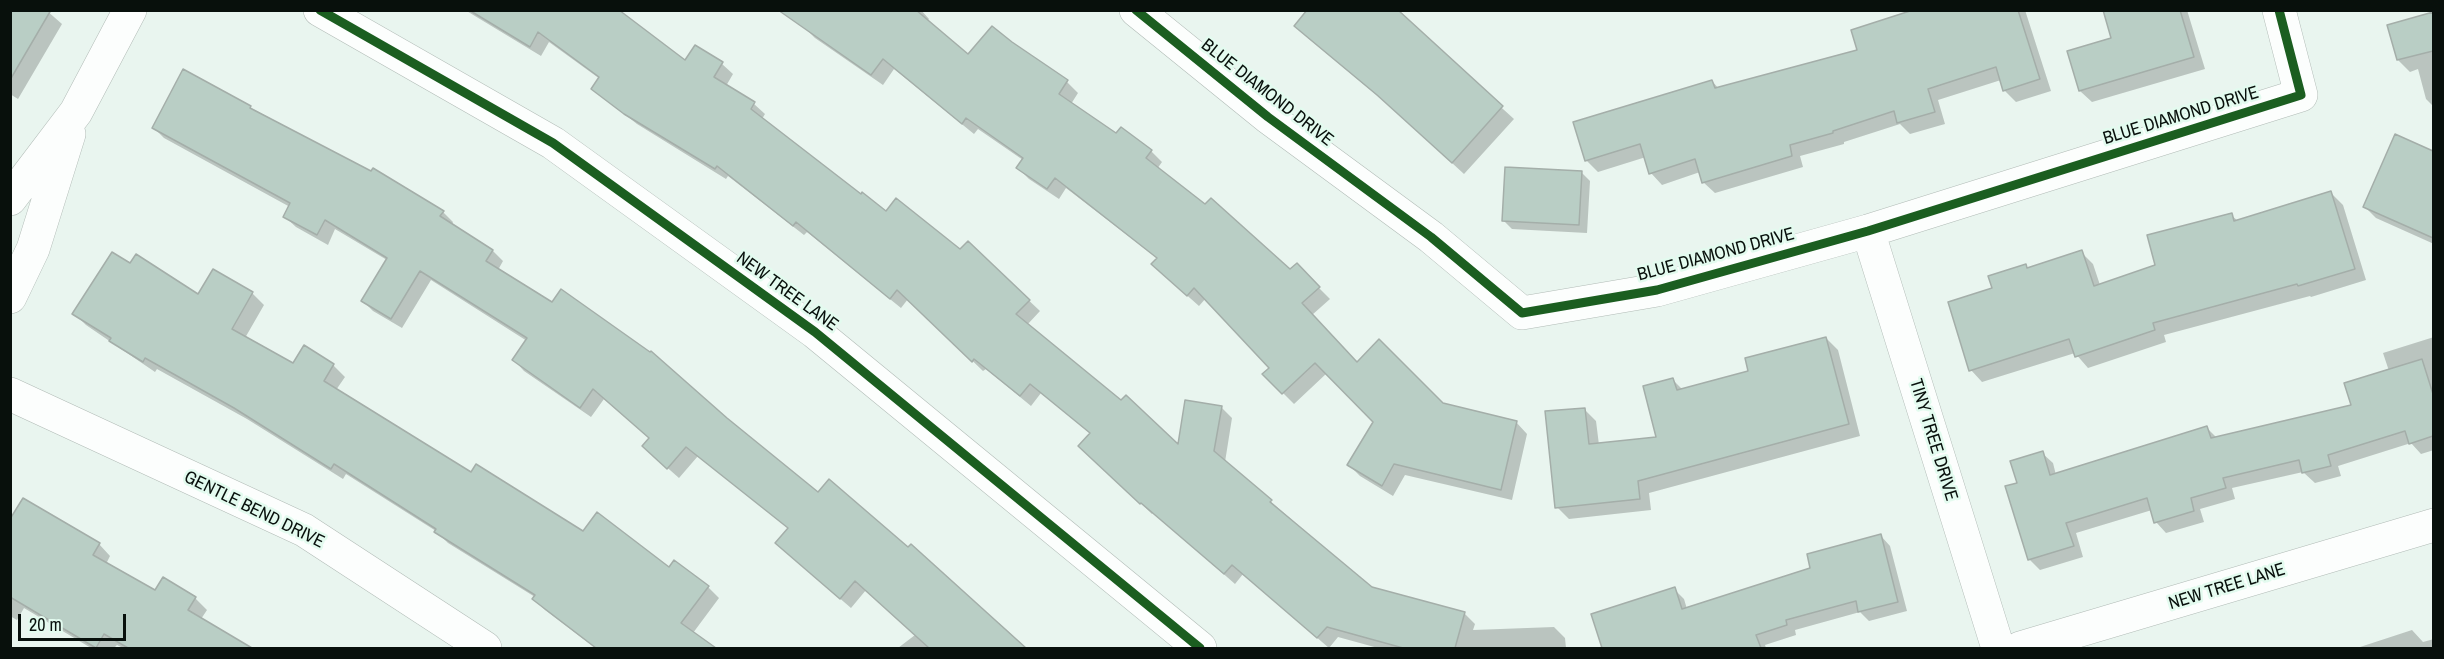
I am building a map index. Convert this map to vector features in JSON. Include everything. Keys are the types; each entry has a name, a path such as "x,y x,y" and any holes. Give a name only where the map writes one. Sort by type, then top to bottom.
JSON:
{"street":[{"path":"10,199 76,112 130,10"},
{"name":"NEW TREE LANE","path":"320,10 553,143 815,332 1200,648"},
{"name":"BLUE DIAMOND DRIVE","path":"1136,10 1269,117 1431,237 1522,314 1657,290 1868,231 2301,95 2280,10"},
{"path":"10,297 33,249 76,112"},
{"name":"TINY TREE DRIVE","path":"1868,231 1998,648"},
{"name":"GENTLE BEND DRIVE","path":"10,394 304,530 485,648"},
{"name":"NEW TREE LANE","path":"2020,648 2433,525"}],"building":[{"path":"10,10 51,10 10,80"},
{"path":"469,10 619,10 685,60 695,45 723,62 714,77 755,102 751,109 861,194 862,192 886,211 896,198 960,249 968,241 1030,300 1016,314 1121,400 1126,395 1178,444 1185,400 1222,406 1214,451 1272,500 1270,502 1372,587 1465,612 1455,648 1403,648 1327,627 1317,638 1232,565 1224,574 1140,504 1078,446 1090,433 1030,384 1020,396 974,359 972,362 897,290 890,299 796,222 793,226 717,166 715,169 624,114 591,89 599,77 538,32 530,47"},
{"path":"778,10 916,10 968,54 992,26 1068,80 1059,94 1116,133 1121,127 1152,150 1146,158 1205,204 1211,198 1290,269 1297,263 1320,287 1302,303 1357,362 1379,339 1443,403 1517,421 1501,490 1394,464 1382,486 1347,465 1373,422 1315,363 1282,394 1262,374 1269,368 1194,288 1187,296 1151,264 1157,258 1055,178 1047,189 1016,168 1023,158 966,118 962,124 883,59 871,75"},
{"path":"1307,10 1398,10 1503,106 1452,163 1377,95 1294,26"},
{"path":"1913,10 2018,10 2040,79 2003,91 1996,67 1928,89 1935,112 1897,123 1894,111 1833,131 1833,133 1790,145 1792,156 1702,183 1695,159 1649,174 1640,144 1585,161 1573,122 1712,80 1715,88 1857,50 1851,30"},
{"path":"2103,10 2180,10 2194,57 2079,91 2067,51 2111,38"},
{"path":"2433,12 2433,51 2397,60 2387,25"},
{"path":"183,69 251,106 250,108 371,171 373,168 444,211 440,216 493,250 486,261 552,302 561,289 651,351 727,418 818,492 829,479 908,547 911,544 1026,648 929,648 855,581 840,599 775,543 788,528 686,447 667,469 642,446 649,438 593,389 580,408 512,360 527,338 420,271 391,319 361,301 387,258 325,220 317,235 283,217 290,203 152,128"},
{"path":"2395,134 2433,151 2433,238 2363,207"},
{"path":"1505,167 1582,171 1579,225 1502,221"},
{"path":"2331,191 2355,269 2153,323 2155,330 2075,357 2069,339 1969,371 1948,302 1992,288 1988,276 2026,264 2027,268 2082,250 2094,286 2155,265 2147,235 2232,213 2234,221"},
{"path":"112,252 130,263 136,254 198,294 213,269 253,292 232,329 293,363 304,345 334,364 324,381 471,472 476,464 583,531 597,512 669,567 674,560 709,586 681,623 716,648 596,648 532,599 535,595 434,532 436,529 334,464 331,469 234,408 145,358 143,362 109,341 111,338 72,314"},
{"path":"1826,337 1849,424 1638,481 1640,499 1555,508 1545,411 1585,408 1589,444 1656,437 1643,386 1673,378 1677,390 1748,371 1745,358"},
{"path":"2422,359 2433,394 2433,436 2409,444 2405,431 2328,455 2331,466 2302,473 2299,460 2223,478 2226,488 2191,498 2194,511 2154,523 2147,498 2066,523 2074,546 2028,560 2005,486 2017,483 2010,461 2043,451 2050,475 2207,426 2211,438 2351,405 2344,383"},
{"path":"23,498 100,543 93,555 155,590 163,577 196,597 188,610 252,648 128,648 104,634 96,648 10,597 10,519"},
{"path":"1881,534 1898,602 1858,612 1856,601 1786,620 1787,625 1756,635 1761,648 1602,648 1591,614 1675,587 1682,609 1810,568 1807,554"}],"cycle path":[{"path":"320,10 553,143 815,332 1200,648"},
{"path":"1136,10 1268,117 1431,237 1522,313 1657,290 1868,231 2301,95 2279,10"}]}
